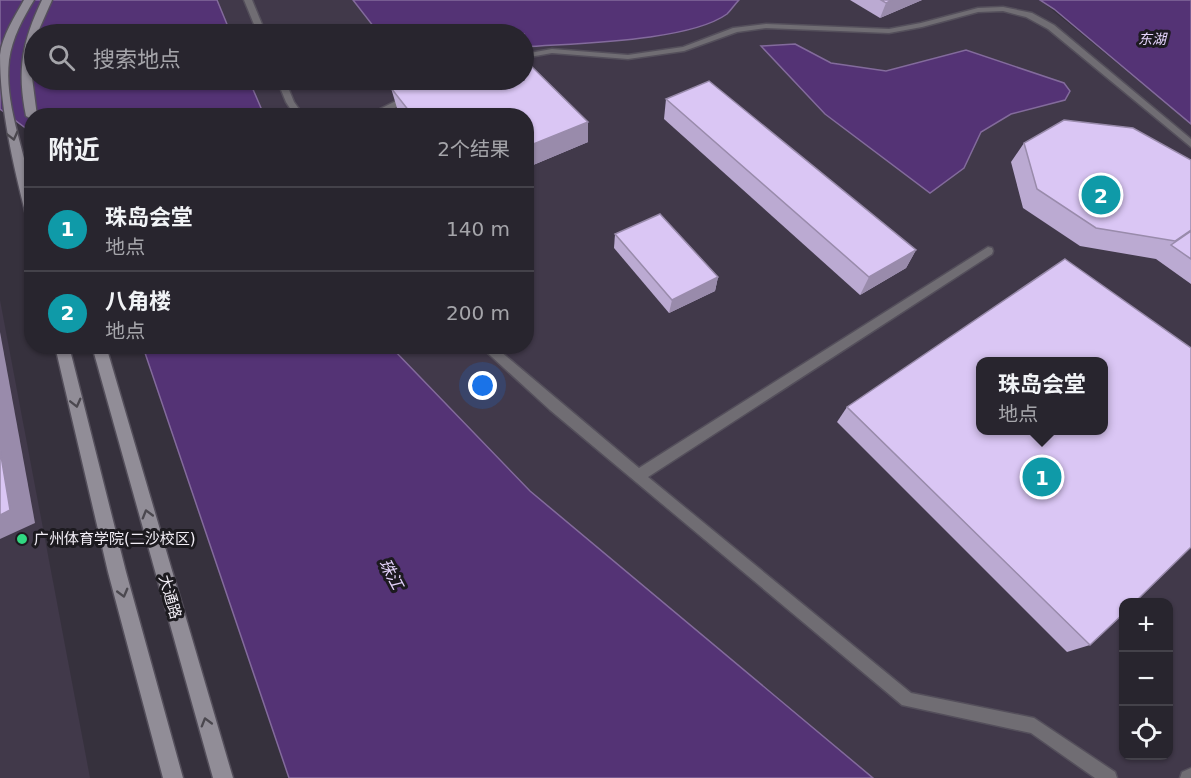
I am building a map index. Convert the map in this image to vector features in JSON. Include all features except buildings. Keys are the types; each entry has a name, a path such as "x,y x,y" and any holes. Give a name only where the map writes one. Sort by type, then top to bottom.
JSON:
{"main road":[{"path":"24,181 5,103 3,62 8,43 29,0"},
{"path":"36,24 47,0"},
{"path":"26,90 30,108"},
{"path":"64,354 117,572 173,778"},
{"name":"大通路","path":"101,354 223,778"}],"lane":[{"path":"248,0 258,24"},
{"path":"534,54 552,51 628,57 684,49 736,30 766,26 889,31 978,10 1003,9 1029,15 1051,27 1191,144"},
{"path":"285,90 294,108"},
{"path":"387,108 418,93"},
{"path":"638,476 988,251"},
{"path":"495,354 907,700 1034,726 1109,778"}],"shaded area":[{"path":"217,0 353,0 372,24 227,24"},
{"path":"739,0 1040,0 1191,124 1191,778 873,778 530,491 398,354 534,354 534,108 261,108 253,90 534,90 534,46 659,36 706,24 727,14"},
{"name":"广州体育学院(二沙校区)","path":"0,300 90,778 0,778"}],"water":[{"path":"0,0 217,0 227,24 24,24 24,90 253,90 261,108 24,108 24,127 0,109"},
{"path":"353,0 739,0 727,14 709,23 686,30 629,40 534,46 534,24 372,24"},
{"name":"东湖","path":"1040,0 1191,0 1191,124 1054,9"},
{"path":"795,44 831,63 886,71 966,50 1064,83 1070,91 1065,100 1011,114 981,132 964,168 930,193 825,114 761,46"},
{"name":"珠江","path":"145,354 398,354 530,491 873,778 289,778"}],"place":[{"name":"八角楼","path":"1101,195"},
{"name":"珠岛会堂","path":"1042,477"},
{"name":"广州体育学院(二沙校区)","path":"22,539"}]}
